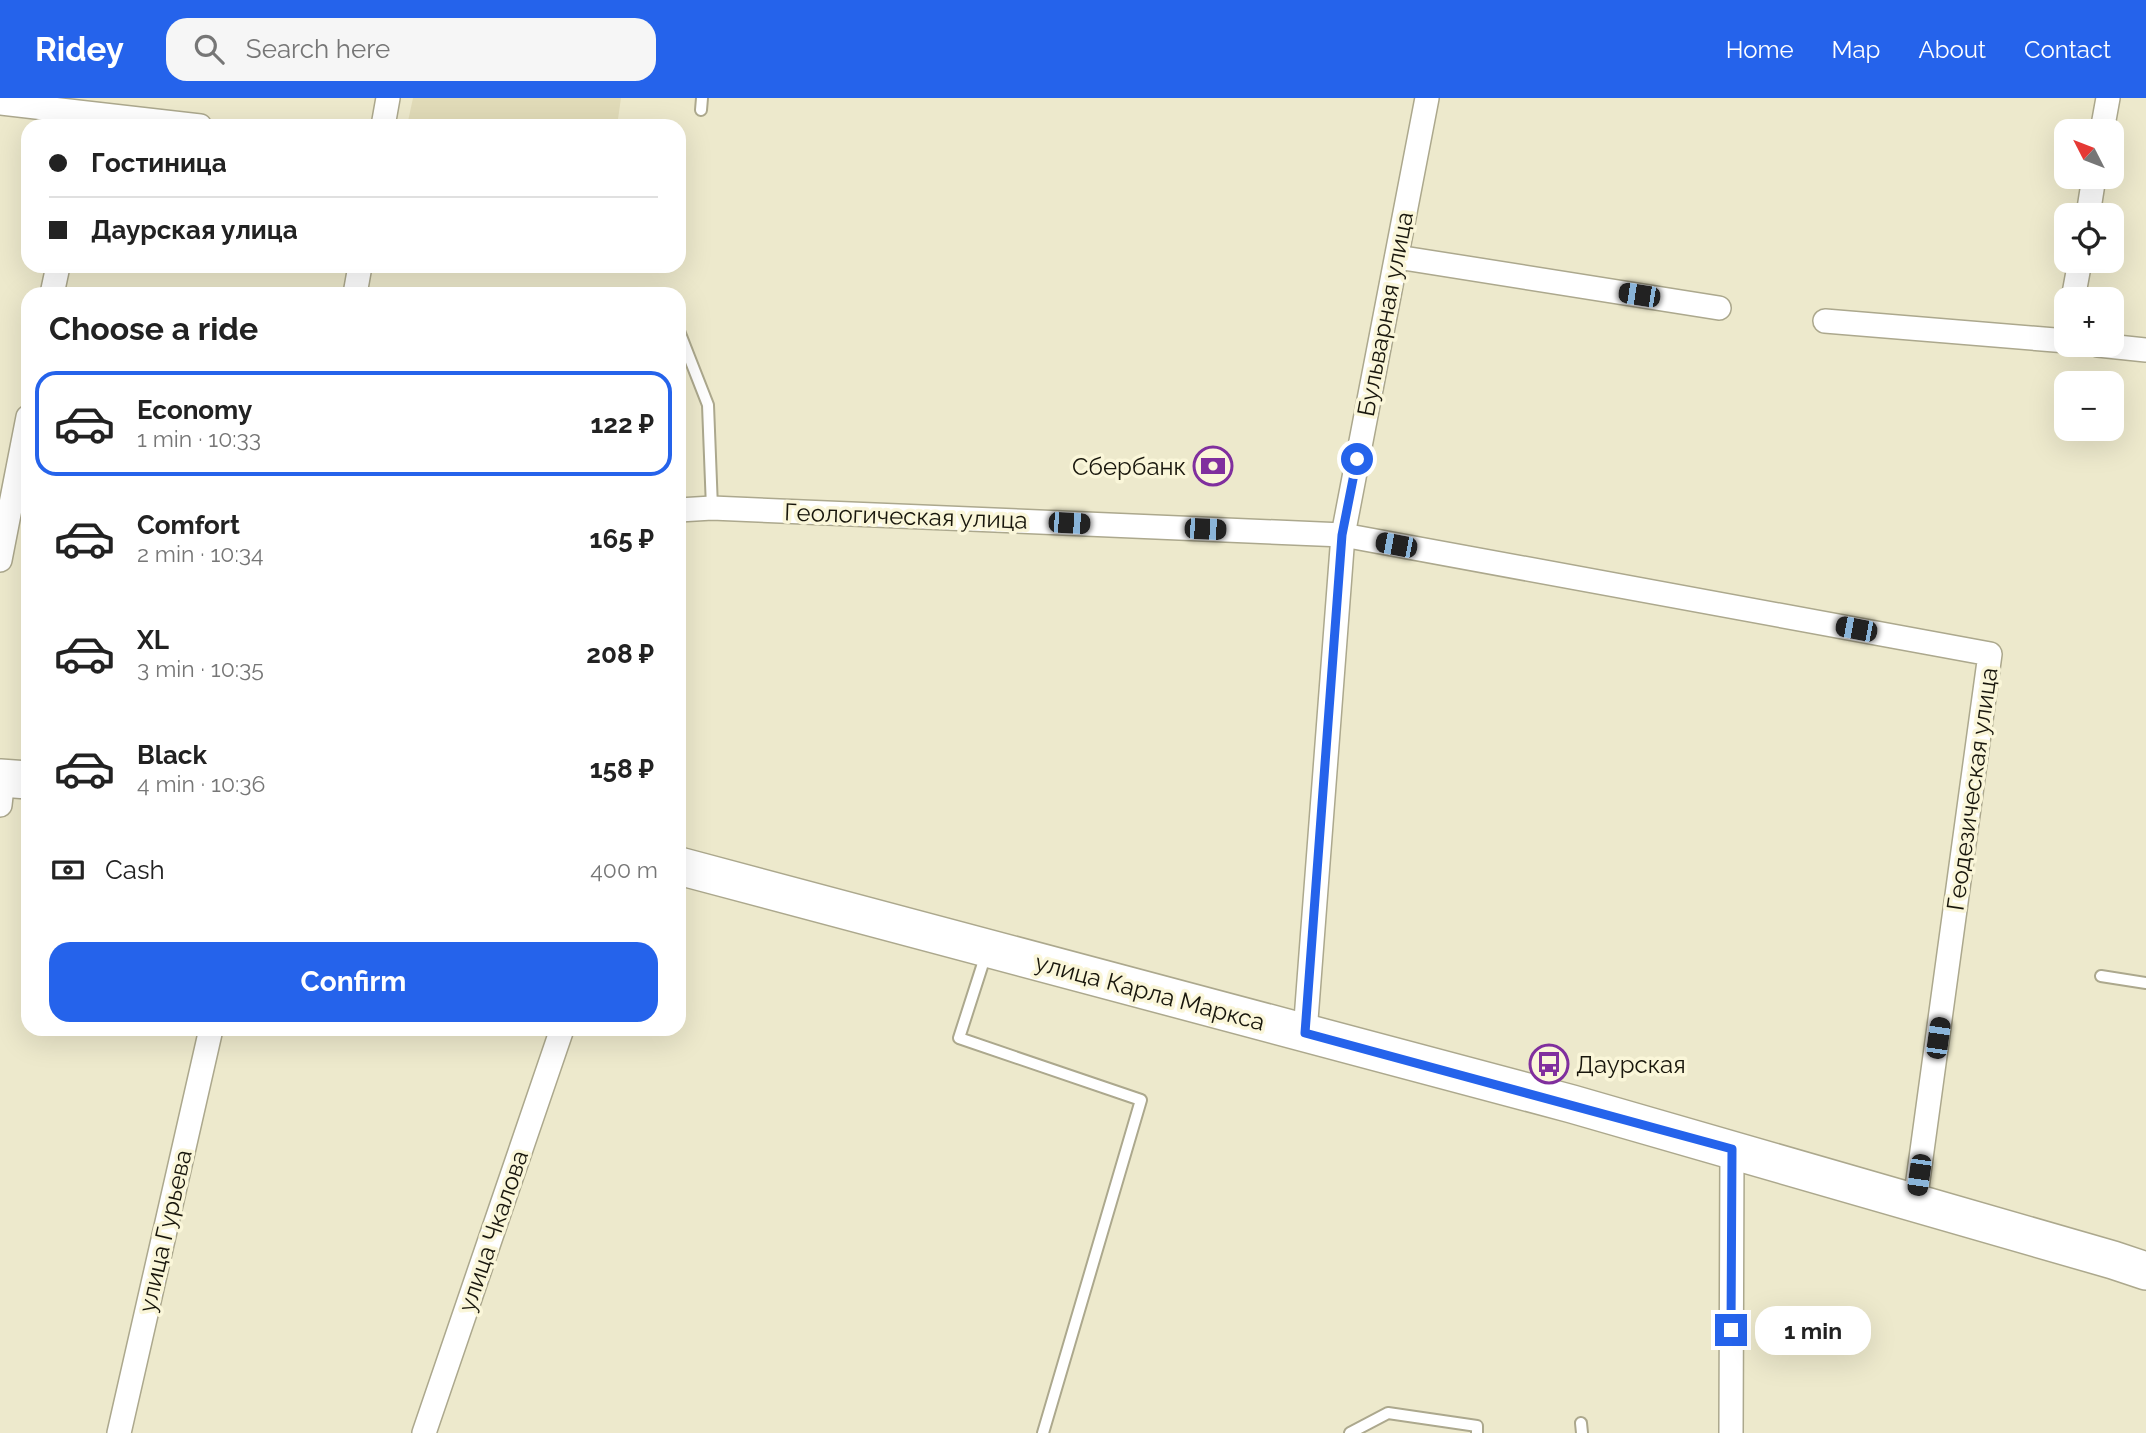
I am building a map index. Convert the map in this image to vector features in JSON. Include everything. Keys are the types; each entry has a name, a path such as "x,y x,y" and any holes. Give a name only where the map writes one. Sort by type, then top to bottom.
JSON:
{"highway":[{"name":"улица Карла Маркса","path":"686,868 1732,1149 2146,1271"}],"street":[{"path":"384,119 388,98"},
{"name":"Бульварная улица","path":"1305,1033 1342,535 1427,98"},
{"path":"2104,119 2108,98"},
{"path":"0,103 82,119"},
{"path":"1397,257 1719,308"},
{"path":"1825,321 2054,339"},
{"path":"2124,348 2146,350"},
{"path":"0,560 21,453"},
{"name":"Геологическая улица","path":"686,510 712,508 1342,535"},
{"name":"Геодезическая улица","path":"1342,535 1990,654 1915,1202"},
{"name":"улица Гурьева","path":"119,1433 209,1036"},
{"name":"улица Чкалова","path":"424,1433 560,1036"},
{"path":"1731,1433 1732,1149"}],"lane":[{"path":"686,349 708,405 712,508"},
{"path":"988,948 959,1038 1141,1100 1043,1433"},
{"path":"2101,976 2146,983"},
{"path":"1350,1433 1388,1413 1477,1426 1477,1433"}],"shaded area":[{"path":"413,98 621,98 618,119 408,119"}],"place":[{"name":"Сбербанк","path":"1213,466"},
{"name":"Даурская","path":"1549,1064"}],"route":[{"path":"1357,459 1342,535 1305,1033 1732,1149 1731,1330"}]}
